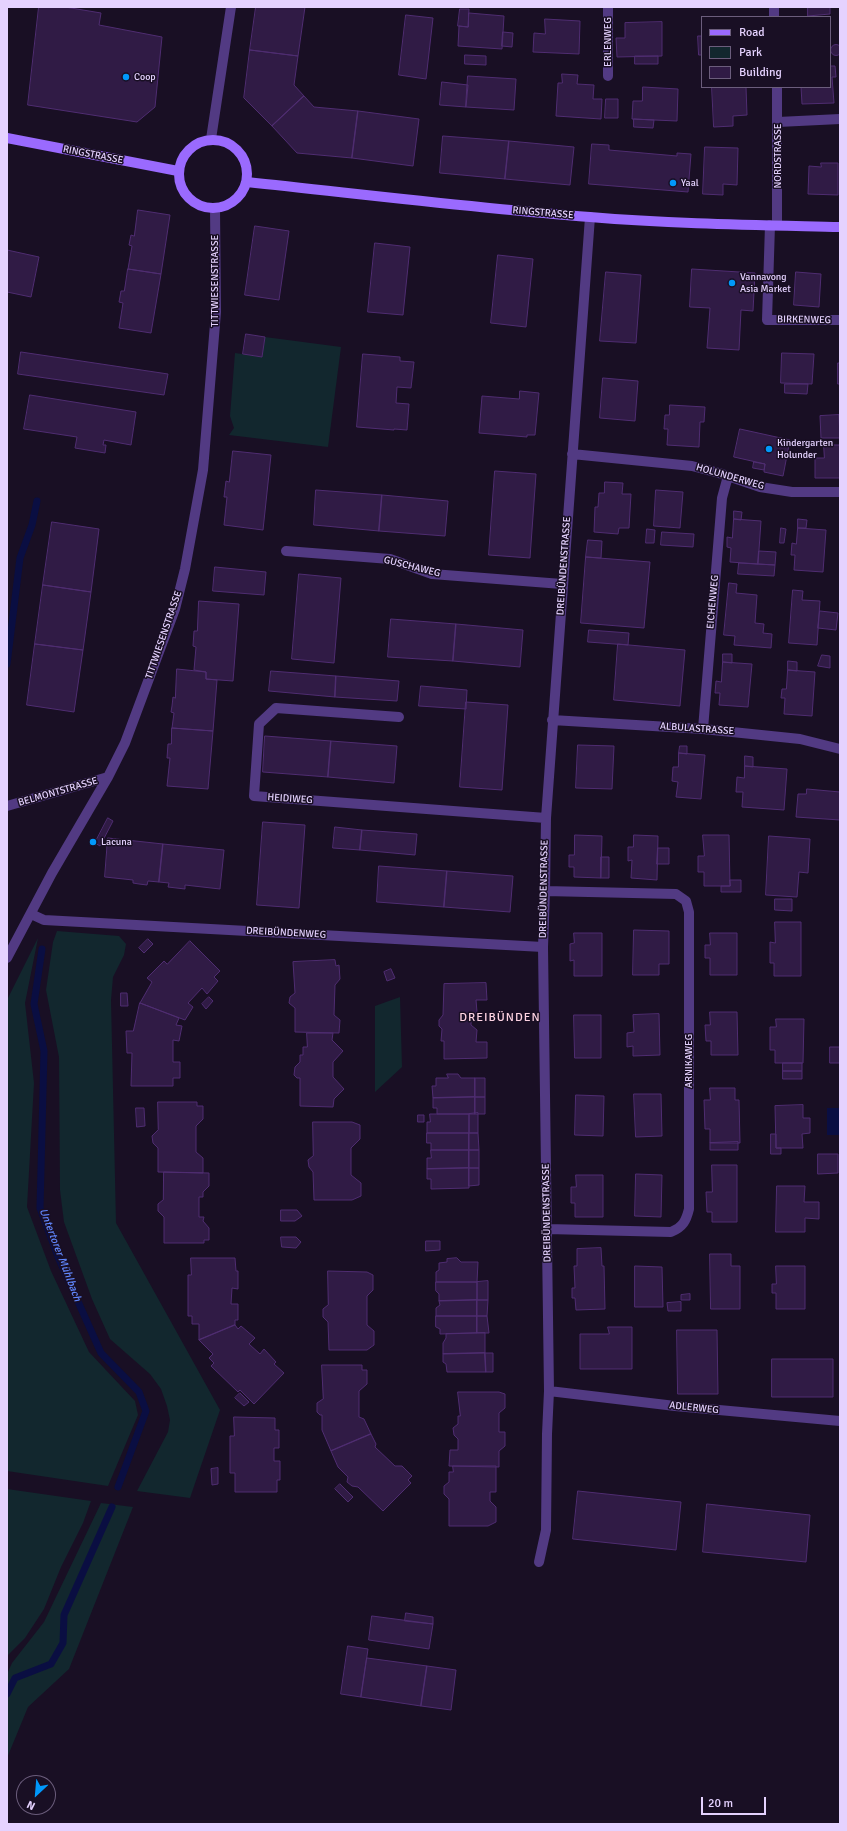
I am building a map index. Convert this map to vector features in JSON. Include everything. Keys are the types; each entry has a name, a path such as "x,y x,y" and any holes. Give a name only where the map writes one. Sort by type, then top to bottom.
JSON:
{"main road":[{"name":"RINGSTRASSE","path":"7,138 178,171"},
{"path":"211,139 224,141 235,147 243,157 248,168 247,182 243,192 236,200 226,206 215,208 204,207 193,202 189,198 180,183 178,171 182,159 189,149 199,142 211,139"},
{"name":"RINGSTRASSE","path":"247,182 431,202 590,217 733,225 840,227"}],"street":[{"path":"211,139 231,7"},
{"name":"ERLENWEG","path":"608,7 608,76"},
{"name":"NORDSTRASSE","path":"774,225 778,122 777,88"},
{"path":"778,122 840,119"},
{"name":"TITTWIESENSTRASSE","path":"7,958 52,873 108,777 125,743 175,610 186,569 203,470 216,320 215,208"},
{"name":"DREIBÜNDENSTRASSE","path":"539,1562 546,1530 549,1391 543,947 546,891 546,818 590,217"},
{"name":"BIRKENWEG","path":"774,225 767,320 840,320"},
{"name":"HOLUNDERWEG","path":"572,454 692,466 760,487 792,492 840,492"},
{"name":"EICHENWEG","path":"703,729 722,498 728,476"},
{"name":"GUSCHAWEG","path":"286,551 390,559 432,574 562,584"},
{"name":"HEIDIWEG","path":"399,717 276,708 259,724 254,796 546,818"},
{"name":"ALBULASTRASSE","path":"552,720 703,729 800,738 840,749"},
{"name":"BELMONTSTRASSE","path":"7,806 108,777"},
{"name":"ARNIKAWEG","path":"546,891 676,894 686,901 689,912 690,1209 686,1222 680,1228 671,1232 547,1229"},
{"name":"DREIBÜNDENWEG","path":"31,914 44,920 543,947"},
{"name":"ADLERWEG","path":"549,1391 675,1406 840,1421"}],"green space":[{"path":"265,337 341,347 328,447 229,435 234,428 230,416 235,353 262,357"},
{"path":"57,931 119,936 126,944 124,955 113,977 111,1000 116,1223 220,1410 190,1498 137,1491 168,1432 170,1420 167,1406 161,1389 150,1374 110,1339 92,1299 64,1222 60,1190 59,1057 46,990 53,942"},
{"path":"38,938 25,1003 34,1083 27,1207 51,1271 89,1352 135,1401 138,1415 108,1486 7,1471 7,1000"},
{"path":"400,997 402,1067 375,1092 375,1006"},
{"path":"7,1489 91,1501 83,1523 61,1567 44,1609 25,1638 7,1656"},
{"path":"101,1503 133,1507 69,1669 28,1707 7,1758 7,1674 12,1663 44,1622"}],"shaded area":[{"path":"827,1108 840,1108 840,1135 827,1135"}],"building":[{"path":"39,7 65,7 101,13 99,25 162,37 155,107 137,122 28,105"},
{"path":"256,7 305,7 298,56 250,50"},
{"path":"808,7 830,7 830,14 808,16"},
{"path":"460,9 469,9 468,27 458,26"},
{"path":"469,13 504,16 502,49 458,46 459,26 468,27"},
{"path":"406,15 433,18 426,79 399,75"},
{"path":"545,19 580,21 579,54 533,52 534,33 545,34"},
{"path":"662,22 662,56 617,57 616,38 625,38 625,23"},
{"path":"503,32 513,33 512,47 502,46"},
{"path":"698,36 701,36 701,55 699,55"},
{"path":"834,45 838,45 840,46 840,54 834,55 831,52 831,48"},
{"path":"250,50 298,56 294,85 304,96 272,126 244,98"},
{"path":"465,55 486,56 486,65 465,64"},
{"path":"635,56 658,56 658,64 635,64"},
{"path":"831,66 835,66 836,77 832,77 834,103 802,104 801,88 831,88"},
{"path":"562,74 578,75 577,84 594,85 593,99 602,99 601,119 556,116 558,83 562,83"},
{"path":"468,76 516,79 514,110 466,107"},
{"path":"442,82 468,85 466,107 440,105"},
{"path":"643,87 678,89 677,121 632,119 633,101 642,101"},
{"path":"712,88 746,88 747,115 733,116 733,126 714,127"},
{"path":"304,96 314,107 358,111 352,158 297,153 272,126"},
{"path":"606,99 618,99 618,118 605,118"},
{"path":"358,111 419,119 413,166 352,158"},
{"path":"634,119 654,120 653,128 634,127"},
{"path":"443,136 509,141 505,179 440,173"},
{"path":"509,141 574,147 570,185 505,179"},
{"path":"592,144 609,145 609,150 677,156 677,153 691,154 688,192 589,184"},
{"path":"705,147 738,148 737,185 723,184 723,195 703,194"},
{"path":"821,163 838,163 838,195 808,194 809,166 821,167"},
{"path":"138,210 170,215 161,274 128,269 132,246 129,245 131,235 134,236"},
{"path":"255,226 289,231 279,300 245,295"},
{"path":"375,243 410,247 403,315 368,312"},
{"path":"7,250 39,257 31,297 7,292"},
{"path":"498,255 533,259 526,327 491,323"},
{"path":"128,269 161,274 151,333 119,328 123,303 119,302 121,291 124,291"},
{"path":"692,269 755,273 753,311 741,310 739,350 707,348 710,308 690,307"},
{"path":"606,272 641,275 636,343 600,341"},
{"path":"796,272 821,274 819,307 794,305"},
{"path":"246,334 265,337 262,357 243,354"},
{"path":"21,352 168,374 164,395 18,374"},
{"path":"782,353 814,354 812,384 781,383"},
{"path":"363,354 400,357 400,361 414,362 411,388 397,387 396,403 409,404 407,430 357,427"},
{"path":"838,363 840,363 840,384 838,384"},
{"path":"603,378 638,381 635,421 600,418"},
{"path":"785,384 808,384 807,394 785,393"},
{"path":"520,391 539,393 535,435 527,435 527,437 479,433 482,396 519,399"},
{"path":"30,395 136,412 131,445 104,440 103,445 106,445 105,453 75,448 77,437 24,429"},
{"path":"670,405 705,407 704,422 700,422 699,447 667,445 668,429 664,429 665,415 669,415"},
{"path":"839,415 840,438 821,438 820,416"},
{"path":"740,429 790,440 783,476 764,472 765,464 734,457"},
{"path":"824,445 840,445 840,478 815,478 815,458 824,458"},
{"path":"233,451 271,455 263,530 224,525 227,497 224,497 226,481 229,482"},
{"path":"754,462 765,464 764,470 753,468"},
{"path":"495,471 536,474 530,558 489,555"},
{"path":"605,482 623,483 622,494 631,494 629,528 619,528 618,534 594,532 595,507 598,507 599,493 604,493"},
{"path":"316,490 382,495 379,531 314,525"},
{"path":"656,490 683,492 680,528 654,526"},
{"path":"382,495 448,501 445,536 379,531"},
{"path":"734,511 742,512 741,520 734,519"},
{"path":"734,519 761,521 758,564 730,562 731,548 727,547 727,537 732,538"},
{"path":"798,519 807,520 806,528 798,528"},
{"path":"52,522 99,529 91,592 43,585"},
{"path":"781,528 786,529 784,543 780,543"},
{"path":"798,528 826,530 823,572 794,570 795,555 791,555 792,543 796,544"},
{"path":"647,529 655,530 654,543 646,543"},
{"path":"662,532 694,534 693,547 661,545"},
{"path":"588,540 602,541 601,558 586,557"},
{"path":"759,551 776,552 775,565 758,564"},
{"path":"586,557 650,562 644,628 581,623"},
{"path":"739,563 775,565 774,576 738,574"},
{"path":"215,567 266,572 264,595 213,591"},
{"path":"299,574 341,578 334,663 292,659"},
{"path":"729,583 737,584 736,593 757,595 755,623 764,624 763,633 772,634 771,648 734,645 735,636 724,635"},
{"path":"43,585 91,592 83,650 35,644"},
{"path":"793,590 803,591 802,600 820,601 817,645 789,643"},
{"path":"199,601 239,604 233,681 206,679 206,672 194,670 196,647 193,646 194,631 197,631"},
{"path":"820,611 838,613 836,630 818,628"},
{"path":"391,619 456,624 453,661 388,657"},
{"path":"456,624 523,630 520,667 453,661"},
{"path":"589,630 629,633 628,645 588,642"},
{"path":"35,644 83,650 74,712 27,705"},
{"path":"618,644 685,650 680,706 614,700"},
{"path":"723,654 732,654 732,663 723,662"},
{"path":"822,655 830,656 830,668 818,666"},
{"path":"788,661 797,662 797,671 788,670"},
{"path":"723,662 752,664 748,707 719,705 720,693 715,693 716,681 721,682"},
{"path":"177,669 206,672 206,679 217,680 213,731 172,728 174,713 171,712 173,697 175,698"},
{"path":"788,670 815,672 812,716 784,714 785,698 781,698 782,689 786,689"},
{"path":"271,671 336,676 335,697 269,691"},
{"path":"336,676 399,681 397,701 335,697"},
{"path":"421,686 467,690 466,709 419,706"},
{"path":"466,702 508,705 502,790 460,787"},
{"path":"172,728 213,731 208,789 167,786 170,758 167,758 168,744 171,744"},
{"path":"265,736 331,741 328,777 263,772"},
{"path":"331,741 397,746 394,783 328,777"},
{"path":"578,745 614,746 612,789 576,788"},
{"path":"680,746 687,746 687,754 679,753"},
{"path":"679,753 705,755 701,799 676,797 678,782 672,781 673,767 678,767"},
{"path":"745,756 753,757 753,767 745,766"},
{"path":"745,766 787,769 784,810 742,807 743,792 736,792 737,777 744,778"},
{"path":"807,789 840,792 840,820 796,817 798,794 806,794"},
{"path":"108,818 113,821 100,846 95,843"},
{"path":"263,822 305,825 299,908 257,905"},
{"path":"335,827 362,830 360,850 333,848"},
{"path":"362,830 417,834 415,855 360,850"},
{"path":"575,835 602,836 601,878 574,877 574,867 569,867 569,855 574,855"},
{"path":"634,835 658,836 657,880 631,878 632,860 628,861 628,847 633,847"},
{"path":"703,835 729,835 730,886 704,886 704,872 698,872 698,856 704,856"},
{"path":"769,836 810,839 808,873 799,872 797,897 766,895"},
{"path":"108,838 163,844 159,882 148,881 147,885 133,883 133,880 105,877"},
{"path":"163,844 224,850 220,889 185,885 185,889 168,887 169,883 159,882"},
{"path":"658,848 669,848 669,864 657,864"},
{"path":"601,857 609,857 609,878 601,878"},
{"path":"379,866 447,871 444,907 377,902"},
{"path":"447,871 513,876 510,912 444,907"},
{"path":"730,880 741,880 741,892 721,892 721,886 730,886"},
{"path":"775,899 792,899 792,911 775,910"},
{"path":"775,922 801,922 801,976 774,976 774,963 770,963 770,942 775,943"},
{"path":"634,930 669,931 669,964 659,964 659,975 633,975"},
{"path":"574,933 602,933 602,976 574,976 574,960 570,961 570,944 574,943"},
{"path":"710,933 737,933 737,975 710,975 710,958 705,958 705,945 710,945"},
{"path":"148,939 153,944 144,953 139,948"},
{"path":"190,941 220,971 214,977 218,981 207,994 202,988 188,1003 193,1007 185,1020 140,1003 152,982 147,978 164,961 167,964"},
{"path":"335,960 336,966 339,965 340,979 335,985 334,1015 340,1020 339,1033 295,1032 295,1008 289,1003 290,997 295,993 293,962"},
{"path":"391,969 395,978 387,981 384,972"},
{"path":"486,983 487,1000 476,1000 477,1012 471,1017 471,1025 477,1030 476,1042 487,1042 487,1058 444,1059 444,1041 441,1041 442,1029 439,1026 439,1020 443,1015 444,984"},
{"path":"121,993 127,993 128,1006 121,1006"},
{"path":"209,997 213,1001 206,1009 202,1004"},
{"path":"140,1003 179,1018 176,1025 182,1026 179,1041 173,1040 173,1062 180,1062 180,1078 173,1078 173,1086 131,1086 132,1053 127,1053 126,1031 133,1031"},
{"path":"710,1012 737,1012 738,1055 711,1055 711,1041 706,1041 705,1025 710,1025"},
{"path":"659,1014 660,1055 633,1056 633,1046 627,1047 627,1033 634,1032 633,1015"},
{"path":"574,1015 601,1015 601,1058 575,1058"},
{"path":"776,1019 804,1019 803,1063 775,1063 775,1050 770,1050 770,1027 776,1027"},
{"path":"307,1033 333,1033 332,1040 343,1051 333,1062 333,1077 344,1089 334,1099 333,1107 300,1106 300,1078 297,1078 294,1075 295,1067 300,1062 300,1055 303,1055 303,1047 307,1047"},
{"path":"830,1047 840,1047 840,1063 830,1063"},
{"path":"783,1063 802,1063 802,1071 783,1071"},
{"path":"783,1071 802,1071 802,1079 783,1079"},
{"path":"447,1074 458,1074 461,1078 475,1078 475,1097 433,1098 432,1086 436,1086 436,1078 448,1078"},
{"path":"475,1078 485,1078 485,1097 475,1097"},
{"path":"710,1088 735,1088 735,1100 739,1100 740,1143 710,1143 710,1129 705,1129 704,1100 710,1100"},
{"path":"634,1094 661,1094 662,1136 636,1137"},
{"path":"576,1095 604,1096 603,1136 575,1135"},
{"path":"475,1097 475,1114 437,1114 437,1108 433,1108 433,1098"},
{"path":"475,1097 485,1097 485,1114 475,1114"},
{"path":"158,1102 197,1102 197,1106 203,1106 203,1119 196,1126 196,1152 203,1158 203,1173 158,1172 158,1148 153,1143 152,1136 158,1130"},
{"path":"803,1105 803,1118 810,1118 810,1133 802,1134 803,1148 776,1148 775,1106"},
{"path":"136,1108 144,1108 145,1126 137,1127"},
{"path":"478,1113 478,1133 469,1133 469,1114"},
{"path":"430,1114 469,1114 469,1133 427,1133 427,1122 430,1122"},
{"path":"418,1115 424,1115 424,1122 418,1122"},
{"path":"313,1122 352,1122 360,1125 360,1139 351,1148 351,1175 361,1183 361,1196 352,1200 314,1200 313,1172 309,1167 308,1160 313,1156"},
{"path":"427,1133 469,1133 469,1150 431,1150 431,1143 427,1143"},
{"path":"469,1133 478,1133 479,1150 469,1150"},
{"path":"771,1134 776,1134 776,1148 781,1148 781,1154 771,1154"},
{"path":"738,1142 738,1150 710,1150 710,1143"},
{"path":"431,1150 469,1150 469,1168 427,1169 427,1158 431,1158"},
{"path":"469,1150 479,1150 479,1168 469,1168"},
{"path":"818,1154 838,1154 838,1173 818,1174"},
{"path":"712,1165 737,1165 737,1222 712,1222 712,1212 707,1212 706,1192 712,1192"},
{"path":"469,1168 469,1188 431,1189 431,1179 427,1179 427,1169"},
{"path":"469,1168 479,1168 479,1185 469,1186"},
{"path":"164,1172 209,1173 209,1186 203,1192 203,1197 199,1197 199,1217 204,1217 203,1221 209,1228 209,1240 204,1240 204,1243 164,1243 164,1217 158,1211 158,1204 163,1200"},
{"path":"636,1174 662,1175 661,1217 635,1216"},
{"path":"576,1175 603,1175 603,1217 575,1217 575,1203 571,1203 571,1187 576,1187"},
{"path":"777,1186 805,1186 804,1202 819,1202 819,1219 805,1218 805,1232 776,1232"},
{"path":"281,1210 297,1210 302,1216 295,1221 281,1221"},
{"path":"281,1237 296,1237 301,1242 296,1248 282,1247"},
{"path":"426,1241 440,1241 440,1250 426,1251"},
{"path":"601,1248 602,1266 604,1266 605,1309 576,1310 575,1298 572,1298 572,1288 575,1288 574,1266 577,1266 577,1249"},
{"path":"710,1254 731,1254 731,1266 740,1266 740,1309 711,1309"},
{"path":"191,1258 235,1258 236,1271 238,1271 238,1289 232,1288 231,1304 238,1304 238,1320 235,1320 235,1325 199,1340 199,1324 192,1324 192,1316 188,1316 188,1275 191,1275"},
{"path":"457,1258 461,1262 478,1262 477,1282 436,1282 436,1272 439,1270 439,1263 447,1262 447,1259"},
{"path":"635,1266 662,1267 663,1307 635,1307"},
{"path":"776,1266 805,1266 805,1309 776,1309 776,1293 772,1293 772,1284 776,1284"},
{"path":"328,1271 367,1272 373,1275 373,1290 367,1296 367,1325 374,1331 374,1345 367,1350 329,1350 328,1322 323,1317 323,1309 328,1305"},
{"path":"488,1281 488,1300 477,1300 477,1282"},
{"path":"436,1282 477,1282 477,1300 439,1301 439,1294 436,1291"},
{"path":"690,1294 690,1300 681,1300 681,1295"},
{"path":"477,1300 477,1316 436,1316 436,1308 440,1305 439,1301"},
{"path":"477,1300 488,1300 487,1316 477,1316"},
{"path":"681,1302 681,1311 668,1311 667,1303"},
{"path":"436,1316 477,1316 477,1333 440,1334 440,1329 436,1327"},
{"path":"477,1316 487,1316 489,1333 477,1333"},
{"path":"235,1325 238,1329 241,1326 255,1338 249,1344 260,1354 264,1349 276,1362 274,1364 284,1373 254,1404 240,1390 238,1392 211,1366 214,1363 209,1358 213,1354 199,1340"},
{"path":"608,1327 632,1327 632,1369 580,1369 580,1334 609,1334"},
{"path":"677,1330 717,1330 718,1394 678,1394"},
{"path":"485,1333 485,1353 443,1354 443,1343 446,1338 446,1334"},
{"path":"485,1353 486,1372 447,1372 446,1364 443,1362 443,1354"},
{"path":"485,1353 493,1353 493,1372 486,1372"},
{"path":"772,1359 833,1359 833,1397 772,1397"},
{"path":"322,1365 362,1365 362,1370 367,1370 367,1384 359,1391 359,1417 364,1419 371,1434 331,1451 322,1430 322,1415 317,1412 317,1403 323,1399"},
{"path":"458,1392 499,1392 505,1394 505,1408 499,1413 499,1432 505,1432 505,1446 499,1451 499,1467 449,1466 450,1450 458,1450 458,1439 454,1435 453,1428 458,1424 458,1416 460,1416"},
{"path":"240,1393 249,1402 244,1406 235,1398"},
{"path":"234,1417 275,1418 275,1430 279,1430 279,1448 274,1448 274,1461 280,1461 280,1480 277,1480 277,1492 235,1492 235,1473 230,1473 230,1436 234,1436"},
{"path":"371,1434 376,1444 375,1447 395,1466 402,1466 412,1476 408,1480 411,1483 383,1511 358,1487 352,1486 347,1482 348,1477 338,1467 331,1451"},
{"path":"453,1466 496,1466 496,1492 490,1492 490,1501 496,1507 496,1522 488,1526 449,1526 449,1499 444,1494 444,1486 449,1482 449,1472 453,1472"},
{"path":"218,1468 218,1484 212,1485 211,1469"},
{"path":"340,1484 353,1497 348,1502 335,1489"},
{"path":"578,1491 681,1502 676,1550 573,1539"},
{"path":"707,1504 810,1515 806,1562 703,1552"},
{"path":"406,1613 433,1617 433,1624 405,1621"},
{"path":"372,1616 433,1624 429,1649 369,1640"},
{"path":"348,1646 368,1649 361,1697 341,1694"},
{"path":"367,1658 427,1666 421,1706 361,1697"},
{"path":"427,1666 456,1670 451,1710 421,1706"}],"waterway":[{"name":"Untertorer Mühlbach","path":"7,664 20,558 32,525 37,501"},
{"name":"Untertorer Mühlbach","path":"42,949 34,1004 44,1051 40,1208 59,1259 101,1353 139,1392 146,1411 118,1487"},
{"name":"Untertorer Mühlbach","path":"7,1694 15,1678 51,1664 63,1643 64,1615 112,1507"}],"place":[{"name":"Coop","path":"126,77"},
{"name":"Yaal","path":"673,183"},
{"name":"Vannavong Asia Market","path":"732,283"},
{"name":"Kindergarten Holunder","path":"769,449"},
{"name":"Lacuna","path":"93,842"}],"district":[{"name":"DREIBÜNDEN","path":"500,1018"}]}
